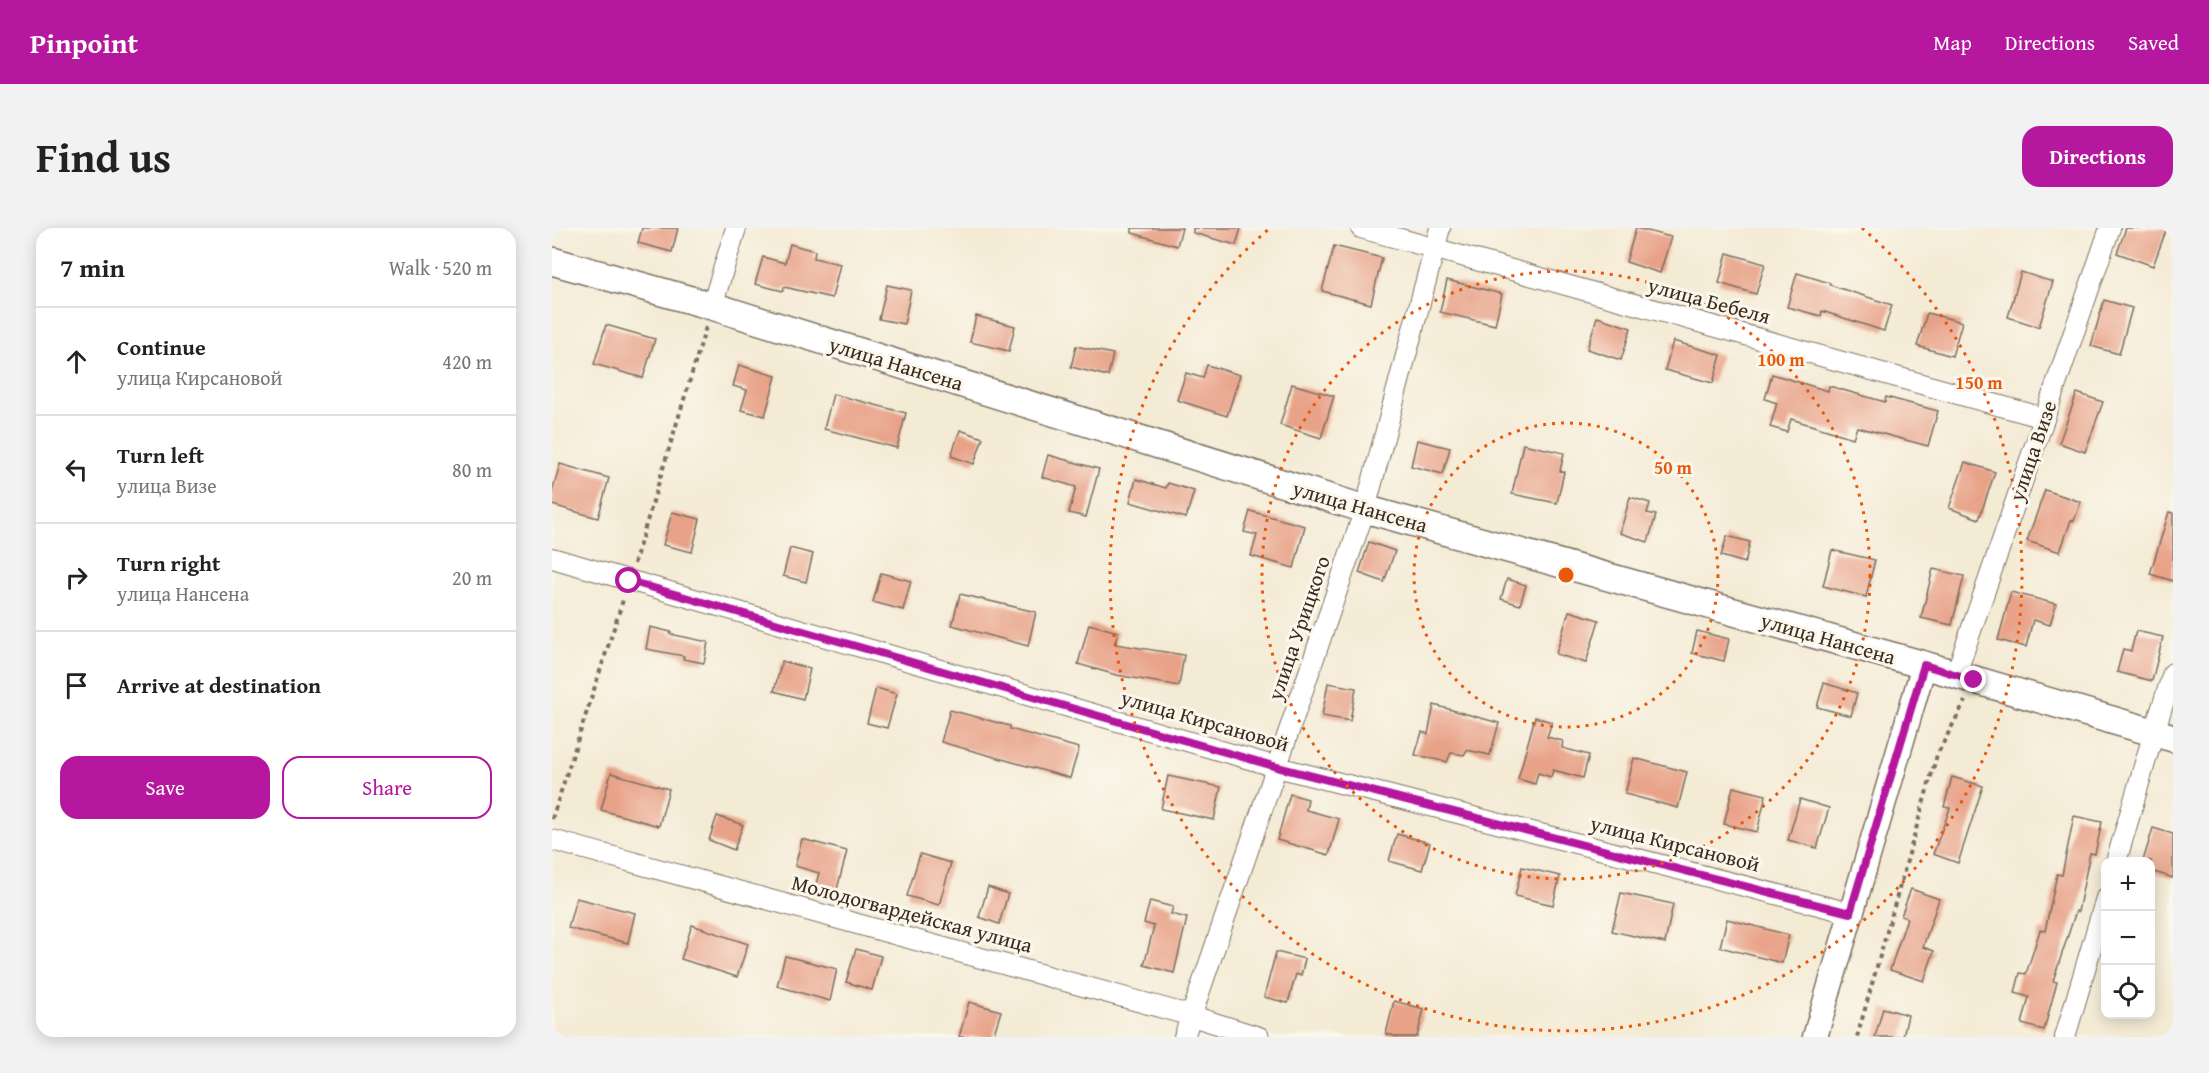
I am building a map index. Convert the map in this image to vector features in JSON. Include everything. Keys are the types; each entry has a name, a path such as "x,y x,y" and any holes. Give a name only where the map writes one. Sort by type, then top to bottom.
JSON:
{"main road":[{"name":"улица Нансена","path":"552,261 712,306 1365,509 1956,674 2163,735"}],"street":[{"path":"712,306 736,228"},
{"name":"улица Бебеля","path":"1361,228 2044,418"},
{"name":"улица Урицкого","path":"1184,1037 1365,509 1440,228"},
{"name":"улица Визе","path":"1956,674 2110,228"},
{"name":"улица Кирсановой","path":"552,558 1277,767 1850,913"},
{"path":"1815,1037 1924,665"},
{"path":"2117,857 2163,735 2173,674"},
{"name":"Молодогвардейская улица","path":"552,840 1192,1016 1259,1037"},
{"path":"2065,1037 2102,911"}],"path":[{"path":"1857,1037 1937,755 1966,699"}],"building":[{"path":"642,228 678,228 672,252 638,243"},
{"path":"1132,228 1182,228 1177,246 1132,233"},
{"path":"1193,228 1241,228 1236,245 1193,233"},
{"path":"1636,228 1671,237 1660,273 1626,262"},
{"path":"2126,228 2167,228 2153,266 2117,253"},
{"path":"790,244 815,251 814,258 840,264 832,298 784,287 783,291 755,284 763,257 785,263"},
{"path":"1334,246 1382,258 1371,304 1322,291"},
{"path":"1727,253 1765,264 1756,294 1719,283"},
{"path":"2021,272 2053,282 2039,327 2008,317"},
{"path":"1797,273 1892,305 1884,331 1822,311 1821,316 1787,307"},
{"path":"1447,280 1502,294 1495,325 1440,312"},
{"path":"887,285 911,290 904,324 879,319"},
{"path":"2104,300 2132,308 2119,354 2091,346"},
{"path":"1927,313 1962,322 1952,356 1917,346"},
{"path":"976,316 1015,326 1009,351 970,342"},
{"path":"1597,317 1631,328 1621,360 1587,349"},
{"path":"606,325 655,339 643,378 594,364"},
{"path":"1673,341 1721,355 1713,383 1665,370"},
{"path":"1076,346 1113,354 1108,376 1071,367"},
{"path":"739,365 776,376 765,416 741,410 747,390 733,386"},
{"path":"1207,365 1240,375 1227,416 1177,400 1186,373 1203,378"},
{"path":"1772,374 1828,391 1829,386 1885,402 1886,397 1938,411 1928,446 1857,427 1853,438 1791,419 1787,432 1770,427 1777,403 1765,399"},
{"path":"1292,384 1334,396 1321,438 1280,425"},
{"path":"2077,393 2103,402 2085,452 2059,443"},
{"path":"833,394 906,413 897,448 824,429"},
{"path":"960,430 983,438 974,464 951,456"},
{"path":"1417,440 1450,448 1443,474 1411,466"},
{"path":"1523,444 1564,453 1560,471 1564,472 1557,503 1512,494"},
{"path":"1048,455 1099,469 1086,517 1069,513 1076,487 1042,477"},
{"path":"1965,462 1995,472 1979,519 1949,508"},
{"path":"560,464 609,478 598,518 552,505 552,492"},
{"path":"1136,479 1166,488 1168,483 1194,491 1186,518 1130,502"},
{"path":"2045,490 2081,502 2074,521 2071,520 2060,552 2027,541"},
{"path":"1630,497 1650,503 1647,513 1656,515 1648,542 1620,533"},
{"path":"1250,511 1305,526 1294,568 1251,556 1257,535 1244,532"},
{"path":"672,512 700,519 692,552 663,545"},
{"path":"2169,512 2173,513 2173,581 2150,574"},
{"path":"1727,536 1750,542 1745,563 1721,556"},
{"path":"1369,542 1395,551 1384,582 1359,573"},
{"path":"790,548 813,554 806,582 783,576"},
{"path":"1832,550 1875,560 1866,597 1823,586"},
{"path":"1933,569 1964,576 1952,625 1921,618"},
{"path":"881,573 911,581 903,610 873,602"},
{"path":"1507,579 1526,585 1520,605 1501,599"},
{"path":"2011,592 2056,604 2050,625 2033,620 2026,647 1998,640"},
{"path":"960,594 1036,612 1028,646 952,625"},
{"path":"1569,611 1599,620 1586,663 1556,654"},
{"path":"1089,624 1118,632 1115,644 1184,655 1179,686 1116,675 1078,664"},
{"path":"650,627 708,642 704,663 683,659 684,656 646,649"},
{"path":"1697,631 1729,639 1724,661 1692,653"},
{"path":"2136,631 2163,637 2152,681 2117,672 2123,649 2131,651"},
{"path":"782,661 810,669 803,699 774,691"},
{"path":"1328,683 1356,688 1350,721 1322,716"},
{"path":"1824,683 1857,693 1851,716 1817,707"},
{"path":"876,688 897,694 887,728 867,723"},
{"path":"1434,705 1499,723 1490,755 1467,750 1464,755 1451,753 1447,762 1415,755 1422,732 1428,734"},
{"path":"950,710 1079,748 1070,778 941,742"},
{"path":"1535,717 1552,722 1547,737 1563,741 1562,748 1589,755 1583,778 1553,770 1551,777 1538,773 1535,784 1518,779"},
{"path":"1634,758 1687,772 1678,808 1625,794"},
{"path":"611,773 669,789 659,826 601,810"},
{"path":"1168,776 1221,787 1214,820 1161,809"},
{"path":"1952,777 1983,786 1958,863 1933,854 1950,808 1944,807"},
{"path":"1733,787 1766,795 1757,832 1724,824"},
{"path":"1290,794 1308,799 1306,810 1339,819 1329,855 1277,840"},
{"path":"1800,799 1829,808 1817,848 1788,840"},
{"path":"717,816 743,825 734,850 709,840"},
{"path":"2074,816 2102,822 2095,854 2090,853 2078,912 2076,911 2053,981 2057,982 2044,1030 2022,1024 2029,997 2015,993 2020,973 2026,974 2040,930 2045,931 2057,874 2062,875"},
{"path":"2153,828 2173,834 2173,878 2155,872 2155,857 2144,857"},
{"path":"1397,834 1430,843 1422,870 1389,861"},
{"path":"802,839 847,851 835,897 814,891 819,873 795,866"},
{"path":"920,854 951,863 939,905 907,896"},
{"path":"1522,867 1560,876 1553,905 1515,896"},
{"path":"988,887 1008,894 999,924 979,917"},
{"path":"1911,889 1939,899 1923,947 1934,951 1924,981 1890,970 1907,918 1901,916"},
{"path":"1621,893 1673,904 1665,943 1612,931"},
{"path":"576,898 635,913 628,943 568,928"},
{"path":"1150,901 1173,907 1171,914 1187,918 1174,973 1144,965 1154,926 1144,923"},
{"path":"1727,919 1789,935 1782,963 1720,947"},
{"path":"692,925 748,944 737,977 681,959"},
{"path":"856,949 881,956 872,990 846,982"},
{"path":"1276,952 1305,959 1301,976 1296,974 1288,1003 1264,997"},
{"path":"785,956 837,969 830,1001 777,986"},
{"path":"1394,1001 1424,1009 1417,1037 1386,1034"},
{"path":"969,1002 1001,1011 993,1037 959,1037"},
{"path":"1883,1008 1908,1015 1903,1037 1875,1037"}],"route":[{"path":"629,581 1277,767 1850,913 1924,665 1974,680"}]}
